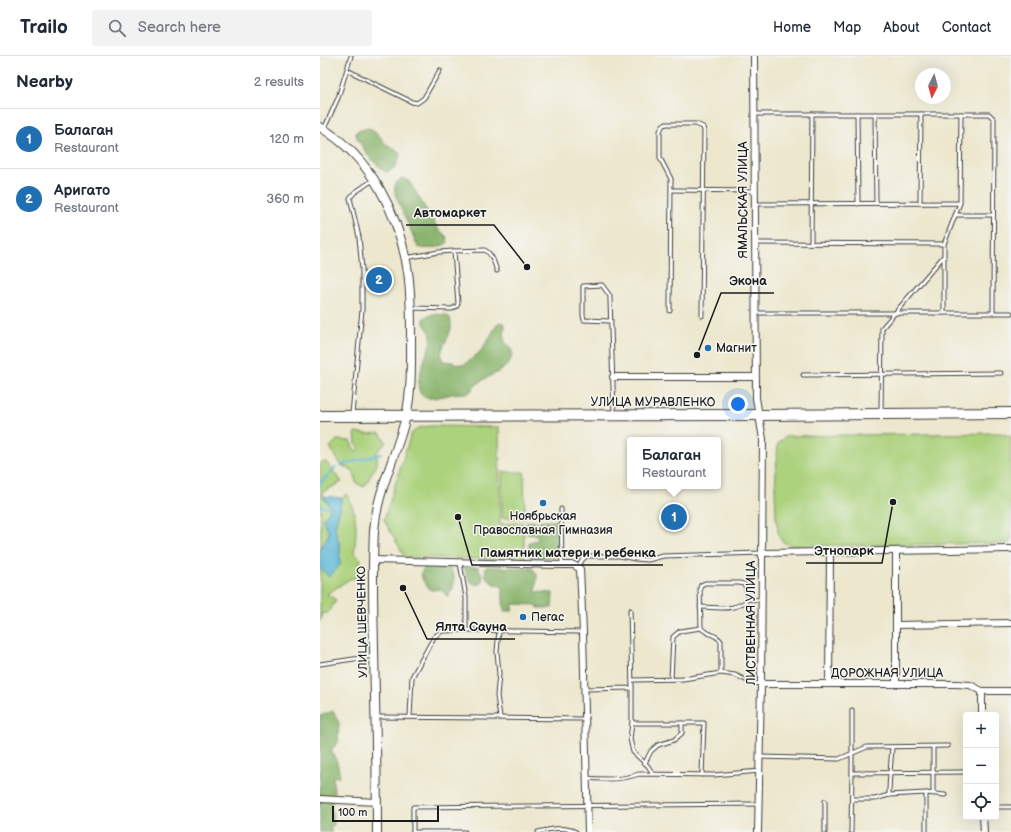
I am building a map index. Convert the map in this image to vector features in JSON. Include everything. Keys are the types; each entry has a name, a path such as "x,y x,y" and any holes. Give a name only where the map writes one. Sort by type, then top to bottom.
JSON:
{"main road":[{"name":"УЛИЦА МУРАВЛЕНКО","path":"320,416 614,416 1011,413"}],"street":[{"name":"ЯМАЛЬСКАЯ УЛИЦА","path":"754,56 755,377 756,398 759,415"},
{"name":"УЛИЦА ШЕВЧЕНКО","path":"322,128 348,148 374,179 393,216 405,258 411,308 409,400 406,416 379,499 375,522 373,560 377,832"},
{"path":"613,377 755,377"},
{"name":"ЛИСТВЕННАЯ УЛИЦА","path":"758,832 762,684 763,438 759,415"},
{"path":"762,553 1011,550"},
{"path":"896,551 896,684"},
{"path":"829,684 830,552"},
{"path":"373,560 562,564 578,567 580,569 588,832"},
{"path":"896,625 1011,623"},
{"name":"ДОРОЖНАЯ УЛИЦА","path":"762,684 957,684 970,685 982,691 1011,691"},
{"path":"982,691 982,712"},
{"path":"320,798 377,802"},
{"path":"984,820 984,832"}],"lane":[{"path":"322,128 338,98 351,56"},
{"path":"347,70 412,102 417,103 424,98 440,70"},
{"path":"754,114 989,114 994,118 993,313"},
{"path":"811,243 812,114"},
{"path":"857,114 858,204"},
{"path":"875,114 876,204"},
{"path":"920,114 920,203"},
{"path":"944,313 944,244 960,203 961,114"},
{"path":"670,312 672,190 671,179 660,158 660,131 664,125 667,124 696,124 703,127 704,131 702,316"},
{"path":"352,416 362,310 362,276 359,237 350,198 354,193 374,179"},
{"path":"672,190 754,192"},
{"path":"754,204 960,203"},
{"path":"955,215 993,215"},
{"path":"755,242 944,244"},
{"path":"405,258 439,252 485,250 492,256 497,271"},
{"path":"411,308 452,309 457,306 454,251"},
{"path":"881,414 882,328 943,257"},
{"path":"611,321 584,320 582,286 602,285 610,296 611,321 613,377 614,416"},
{"path":"755,313 1011,313"},
{"path":"803,376 1001,373"},
{"path":"561,509 562,564"},
{"path":"578,567 587,556 620,556 648,560 663,556 762,553"},
{"path":"460,563 466,597 466,630"},
{"path":"700,607 734,607 744,604 748,599 746,588 744,584 739,583 705,583 701,585 700,588 700,607 701,628 703,631 719,638 721,641 721,673"},
{"path":"748,599 762,600"},
{"path":"630,610 632,680 632,723 630,739 633,752 645,763 652,774"},
{"path":"671,679 673,637 680,631 701,628"},
{"path":"410,716 412,677 434,637 442,631 583,632"},
{"path":"499,631 497,651 499,674 497,696 500,717"},
{"path":"320,664 374,656"},
{"path":"632,680 671,679 721,673 736,675 752,683 762,684"},
{"path":"584,689 632,688"},
{"path":"851,832 852,710"},
{"path":"376,717 410,716 585,719"},
{"path":"632,723 704,723 702,775"},
{"path":"645,763 651,751 658,745 674,740 682,733 682,723"},
{"path":"760,757 838,759 867,747 948,746"},
{"path":"889,795 892,747"},
{"path":"933,747 933,793"},
{"path":"586,778 605,780 639,774 714,775 760,771"},
{"path":"852,773 963,772"},
{"path":"852,799 875,799 889,795 926,793 945,795"},
{"path":"926,793 926,832"},
{"path":"825,801 825,832"},
{"path":"465,832 413,832 413,807 759,804"},
{"path":"999,807 1011,807"},
{"path":"538,832 556,828 576,832"}],"green space":[{"path":"368,128 378,134 388,146 400,153 399,160 391,170 385,172 369,157 357,138 357,131"},
{"path":"402,178 409,181 438,229 446,236 448,242 433,248 418,247 395,194 396,184"},
{"path":"433,314 446,315 450,318 451,329 441,354 443,361 464,365 479,353 498,323 501,322 505,324 504,340 512,351 511,359 508,364 504,368 478,383 468,393 458,393 431,398 423,396 419,391 420,374 431,340 430,333 424,322 424,318"},
{"path":"430,426 499,427 500,524 523,523 525,560 405,557 384,520 411,434 418,428"},
{"path":"355,432 366,434 380,433 386,442 377,452 377,465 364,487 356,483 354,471 341,465 330,447 337,440 350,441 355,451 360,448 356,444"},
{"path":"1000,433 1011,437 1011,543 792,546 783,542 779,537 776,517 775,488 778,443 786,436"},
{"path":"320,462 326,462 342,482 322,492 331,508 329,534 321,548"},
{"path":"502,472 524,472 525,518 502,518"},
{"path":"346,494 353,508 356,522 354,553 361,559 356,579 351,578 327,594 336,600 328,613 322,613 320,621 320,568 323,570 340,547 335,528 342,498"},
{"path":"557,521 558,557 529,557 529,542 538,540 537,535 527,534 527,522"},
{"path":"425,566 449,567 452,571 454,582 448,597 441,589 431,590 423,581 421,573"},
{"path":"464,567 478,567 482,578 481,584 474,584 469,580"},
{"path":"486,567 532,568 537,575 536,592 553,593 552,608 538,608 537,605 513,604 512,611 504,611 502,587 491,582 485,575"},
{"path":"333,711 339,723 338,743 331,750 337,762 340,776 333,777 334,792 331,807 334,824 330,829 332,832 320,832 320,716"}],"water":[{"path":"323,496 342,498 335,528 340,547 340,565 329,577 320,568 320,548 329,534 323,519 331,508"}],"waterway":[{"path":"341,465 381,454"},
{"path":"320,484 335,468"},
{"path":"320,506 331,508"}],"place":[{"name":"Автомаркет","path":"527,267"},
{"name":"Аригато","path":"379,280"},
{"name":"Магнит","path":"708,348"},
{"name":"Экона","path":"697,355"},
{"name":"Этнопарк","path":"893,502"},
{"name":"Ноябрьская Православная Гимназия","path":"543,503"},
{"name":"Памятник матери и ребенка","path":"458,517"},
{"name":"Балаган","path":"674,517"},
{"name":"Ялта Сауна","path":"403,588"},
{"name":"Пегас","path":"523,617"}]}
